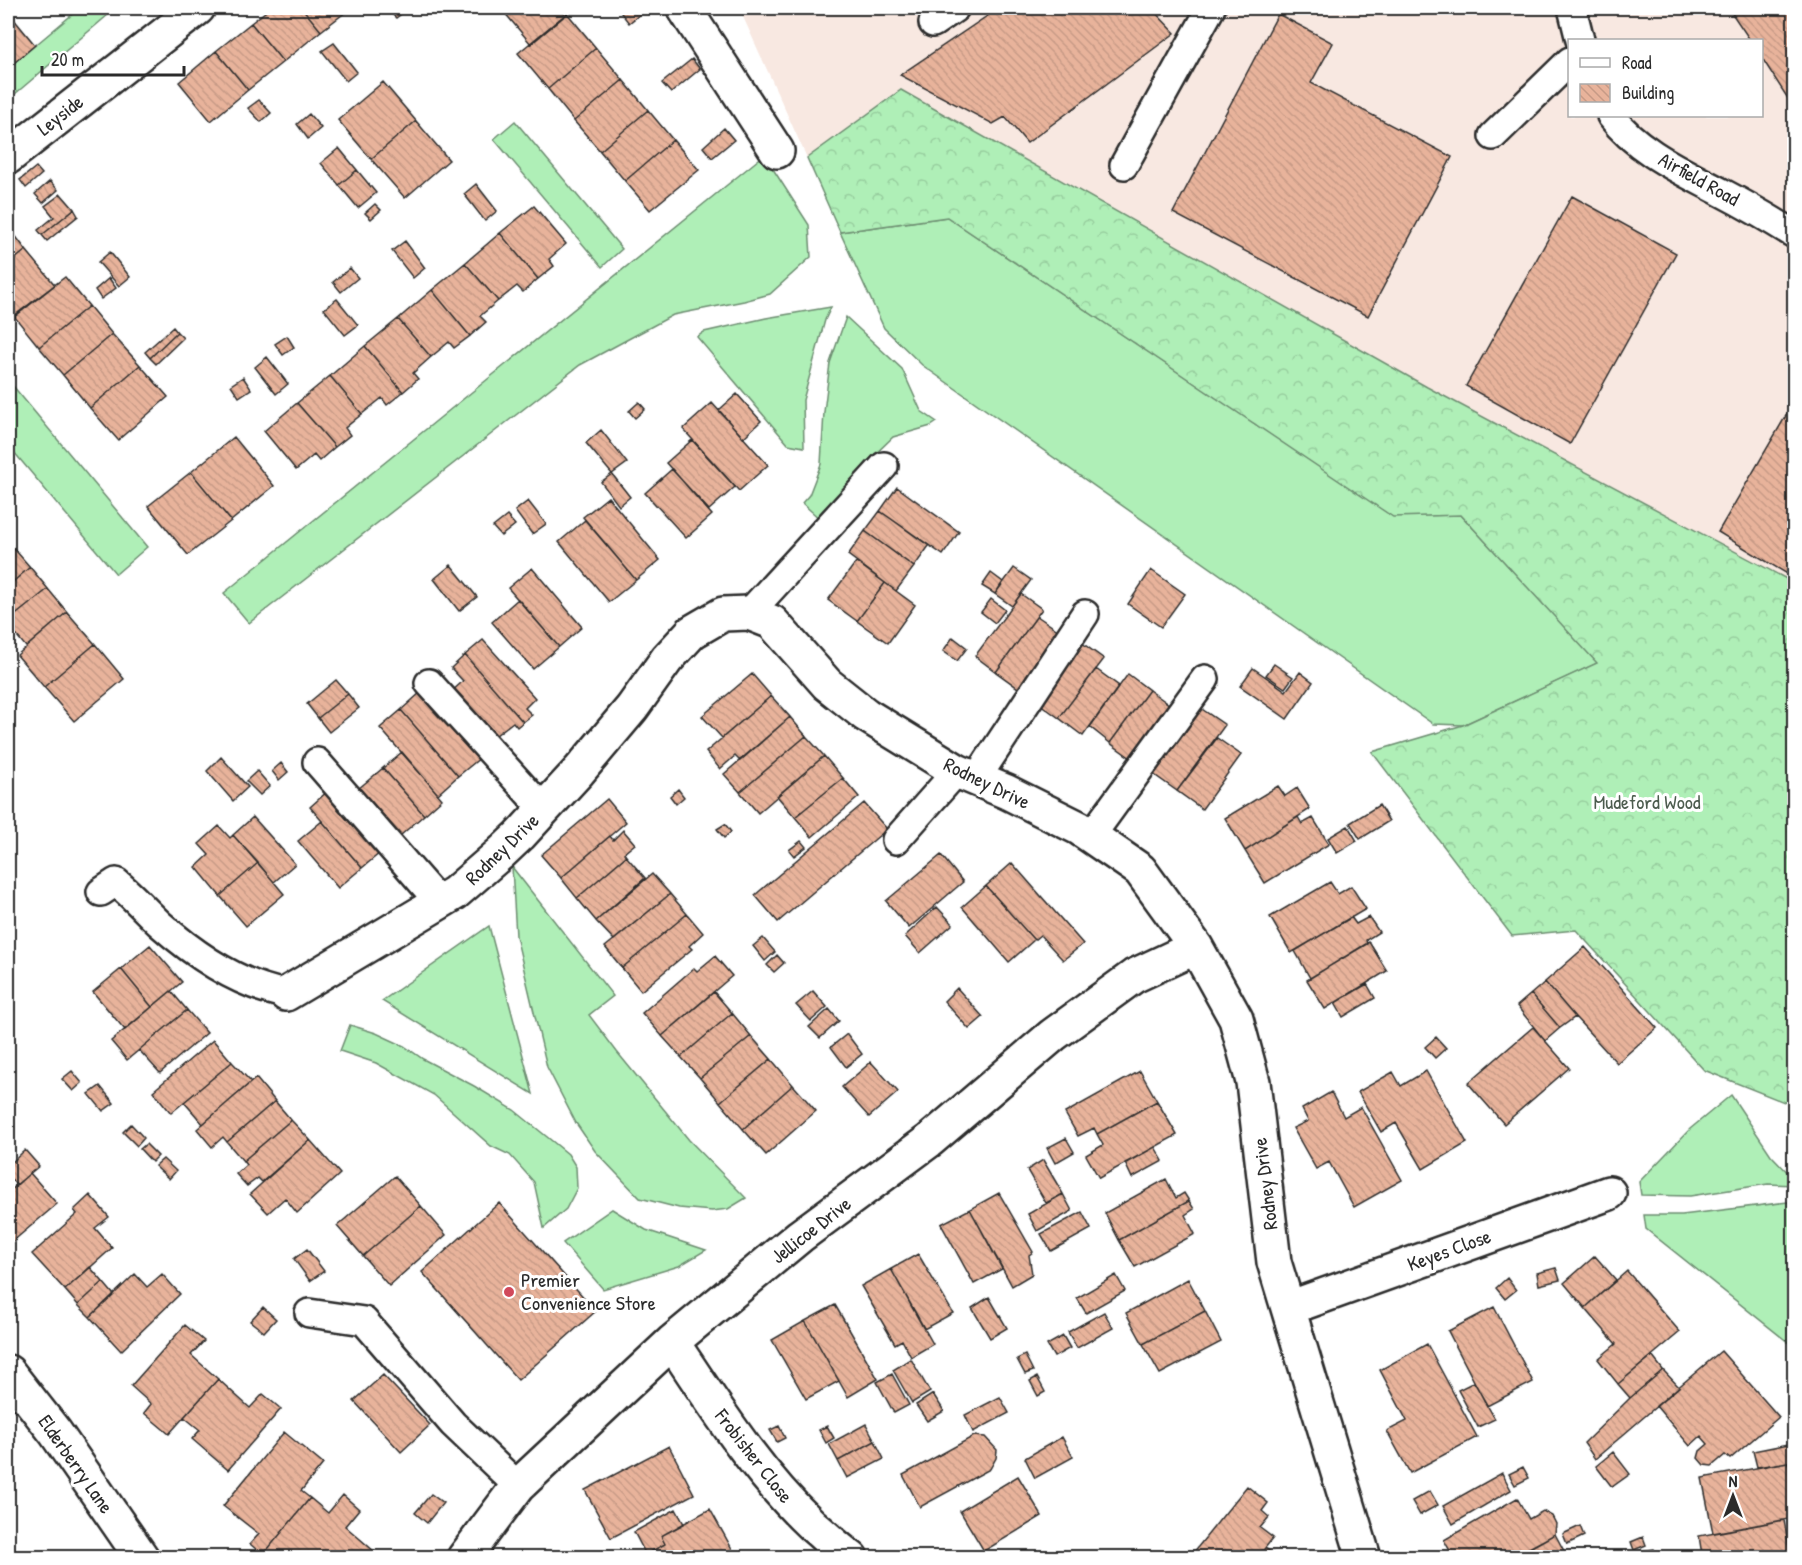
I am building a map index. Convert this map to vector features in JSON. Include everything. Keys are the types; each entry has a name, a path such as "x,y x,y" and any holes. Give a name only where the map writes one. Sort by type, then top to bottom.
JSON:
{"street":[{"name":"Leyside","path":"8,157 198,8"},
{"path":"684,8 777,152"},
{"name":"Rodney Drive","path":"286,994 455,893 501,853 579,771 632,708 666,659 692,632 723,614 749,613 772,622 827,684 866,715 966,775 1008,792 1079,828 1140,870 1196,948 1236,1019 1253,1082 1274,1262 1364,1557"},
{"name":"Jellicoe Drive","path":"464,1557 518,1486 672,1342 801,1236 930,1140 1053,1035 1134,976 1196,948"},
{"name":"Keyes Close","path":"1288,1308 1609,1193"},
{"name":"Frobisher Close","path":"672,1342 736,1438 787,1501 839,1549 851,1557"},
{"name":"Elderberry Lane","path":"8,1372 55,1432 142,1557"}],"lane":[{"path":"933,23 955,8"},
{"path":"1124,165 1211,8"},
{"path":"1572,8 1580,39"},
{"path":"1493,136 1568,62"},
{"name":"Airfield Road","path":"1612,117 1658,159 1751,208 1794,234"},
{"path":"749,613 884,466"},
{"path":"896,840 966,775 1085,614"},
{"path":"1091,836 1205,679"},
{"path":"429,683 543,809"},
{"path":"317,762 439,902"},
{"path":"101,892 116,882 159,923 201,957 237,977 274,992 286,994"},
{"path":"309,1313 364,1320 453,1425 518,1486"}],"shaded area":[{"path":"739,8 1794,8 1794,583 1427,387 901,90 807,158"}],"green space":[{"path":"80,8 115,9 8,100 8,68"},
{"name":"Mudeford Wood","path":"901,90 1427,387 1794,583 1794,1106 1704,1070 1576,930 1512,936 1372,752 1463,725 1597,663 1461,515 1393,517 947,217 840,232 807,158"},
{"path":"515,121 622,249 602,267 494,139"},
{"path":"764,155 809,225 811,257 770,294 673,315 580,365 249,623 224,593"},
{"path":"947,217 1393,516 1461,515 1598,663 1463,725 1433,724 922,365 884,328 840,232"},
{"path":"831,307 825,320 803,400 804,447 788,444 697,337 704,332 766,318"},
{"path":"846,317 902,369 921,411 937,422 931,426 893,437 867,462 821,520 802,503 809,495 821,464 830,363"},
{"path":"8,380 147,547 116,574 8,445"},
{"path":"512,867 613,996 589,1015 689,1140 746,1198 728,1209 712,1211 679,1208 640,1198 595,1151 576,1123 547,1067 516,936"},
{"path":"489,926 533,1094 382,1001"},
{"path":"350,1025 376,1033 404,1046 423,1059 474,1086 514,1110 568,1154 576,1167 577,1188 566,1209 544,1228 534,1182 510,1155 491,1146 434,1095 376,1063 340,1051"},
{"path":"1731,1095 1771,1155 1794,1179 1794,1185 1768,1184 1690,1196 1641,1195 1639,1182 1690,1129"},
{"path":"1794,1202 1794,1347 1646,1229 1644,1215 1682,1215"},
{"path":"612,1209 646,1230 706,1250 679,1266 603,1289 563,1243"}],"building":[{"path":"270,8 302,8 321,31 283,62 251,23"},
{"path":"302,8 351,8 321,31"},
{"path":"386,8 409,8 396,18"},
{"path":"509,8 574,8 531,44 504,12"},
{"path":"628,8 648,8 629,23 621,13"},
{"path":"999,8 1151,8 1175,33 1027,143 1005,117 993,124 900,75"},
{"path":"1794,8 1794,108 1763,60 1763,39 1749,39 1729,9"},
{"path":"8,12 35,45 8,68"},
{"path":"567,13 596,48 548,89 518,53"},
{"path":"1278,14 1333,43 1311,83 1452,157 1368,316 1173,213"},
{"path":"251,23 283,62 248,90 216,51"},
{"path":"334,43 357,72 346,81 322,51"},
{"path":"596,48 623,80 574,121 548,89"},
{"path":"216,51 248,90 211,121 179,82"},
{"path":"692,59 700,69 671,93 662,83"},
{"path":"623,80 648,110 600,151 574,121"},
{"path":"383,82 416,121 371,159 338,120"},
{"path":"259,100 271,113 261,122 248,108"},
{"path":"648,110 673,140 625,181 600,151"},
{"path":"309,114 321,128 308,139 297,124"},
{"path":"416,121 449,160 405,198 371,159"},
{"path":"724,128 734,140 712,158 703,147"},
{"path":"673,140 699,170 650,210 625,181"},
{"path":"339,148 357,170 339,185 321,163"},
{"path":"36,167 42,174 26,188 20,180"},
{"path":"357,170 376,193 358,208 339,185"},
{"path":"50,181 58,190 43,203 35,194"},
{"path":"476,184 497,211 485,221 464,194"},
{"path":"61,194 74,209 42,235 38,230 54,217 45,206"},
{"path":"1572,196 1676,253 1570,444 1466,386"},
{"path":"375,204 381,210 371,219 365,213"},
{"path":"534,206 566,244 549,259 554,266 538,279 500,233"},
{"path":"74,209 78,216 47,241 42,235"},
{"path":"8,226 26,250 8,265"},
{"path":"500,233 538,279 523,292 517,286 498,301 465,263"},
{"path":"405,241 425,268 413,278 392,251"},
{"path":"26,250 55,285 8,322 8,265"},
{"path":"110,252 130,277 119,286 98,262"},
{"path":"465,263 498,301 480,316 486,322 470,336 432,290"},
{"path":"350,268 358,278 341,292 333,282"},
{"path":"65,277 89,306 39,347 14,316"},
{"path":"109,278 116,288 101,299 95,290"},
{"path":"432,290 470,336 454,348 449,342 431,357 398,319"},
{"path":"337,299 358,325 345,335 324,309"},
{"path":"89,306 112,334 63,375 39,347"},
{"path":"398,319 431,357 413,373 418,379 403,392 365,346"},
{"path":"173,327 177,332 150,358 145,352"},
{"path":"177,332 183,338 156,364 150,358"},
{"path":"112,334 140,365 90,408 63,375"},
{"path":"287,336 294,347 283,355 275,344"},
{"path":"365,346 403,392 387,405 382,398 362,414 330,376"},
{"path":"267,357 288,384 276,394 255,367"},
{"path":"140,365 168,397 118,440 90,408"},
{"path":"330,376 362,414 345,428 350,435 335,447 297,403"},
{"path":"243,377 251,389 239,397 231,385"},
{"path":"737,394 761,421 743,438 719,410"},
{"path":"639,402 645,409 635,418 629,411"},
{"path":"1794,402 1794,578 1718,532"},
{"path":"297,403 335,447 319,461 314,455 296,470 264,431"},
{"path":"712,403 768,465 739,491 683,429"},
{"path":"601,430 627,463 612,474 586,443"},
{"path":"234,437 274,486 231,521 191,472"},
{"path":"692,440 735,487 709,510 666,463"},
{"path":"672,469 712,515 686,538 645,493"},
{"path":"191,472 231,521 188,555 148,506"},
{"path":"612,474 630,497 619,506 601,482"},
{"path":"897,487 959,532 943,555 880,511"},
{"path":"608,497 660,560 636,580 583,517"},
{"path":"528,501 546,524 532,534 515,511"},
{"path":"880,511 929,546 914,567 865,531"},
{"path":"507,516 515,525 501,536 493,527"},
{"path":"585,520 636,580 609,602 559,542"},
{"path":"865,531 914,567 896,591 848,555"},
{"path":"8,544 30,567 8,586"},
{"path":"856,562 885,583 857,621 828,600"},
{"path":"451,565 477,597 459,611 434,579"},
{"path":"30,567 48,589 8,621 8,586"},
{"path":"532,568 582,627 559,647 508,588"},
{"path":"1014,568 1031,580 1012,606 995,594"},
{"path":"1151,570 1185,594 1161,627 1128,604"},
{"path":"991,573 1003,582 995,594 982,586"},
{"path":"885,583 915,605 888,643 857,621"},
{"path":"48,589 67,612 26,647 8,625 8,621"},
{"path":"1021,594 1042,609 996,672 975,656"},
{"path":"518,599 559,647 533,669 492,622"},
{"path":"991,599 1005,610 995,623 981,612"},
{"path":"67,612 95,644 44,687 17,655"},
{"path":"1037,616 1062,633 1025,693 996,672"},
{"path":"953,637 967,648 957,661 943,651"},
{"path":"483,640 535,698 525,708 532,715 523,722 465,655"},
{"path":"1078,640 1104,659 1059,718 1025,693"},
{"path":"95,644 124,679 74,721 44,687"},
{"path":"465,655 523,722 517,727 513,722 487,742 447,696 463,681 451,668"},
{"path":"1274,664 1293,677 1285,688 1266,675"},
{"path":"1253,668 1286,691 1300,672 1313,682 1287,719 1240,686"},
{"path":"1096,669 1119,686 1083,736 1059,718"},
{"path":"752,674 771,696 722,738 702,716"},
{"path":"1128,674 1149,690 1110,743 1090,727"},
{"path":"336,680 348,694 318,718 307,704"},
{"path":"1149,690 1187,717 1149,771 1110,743"},
{"path":"421,692 480,758 458,776 401,710"},
{"path":"348,694 359,708 329,732 318,718"},
{"path":"771,696 790,717 740,761 735,756 720,769 706,752"},
{"path":"1196,705 1225,725 1177,791 1149,771"},
{"path":"401,710 458,776 438,794 380,728"},
{"path":"790,717 806,736 740,792 724,774"},
{"path":"806,736 824,756 758,813 740,792"},
{"path":"1217,738 1241,755 1202,809 1177,791"},
{"path":"402,752 442,799 424,815 383,768"},
{"path":"824,756 843,778 795,817 777,796"},
{"path":"221,757 248,787 233,801 207,771"},
{"path":"281,763 288,772 279,780 272,771"},
{"path":"383,768 424,815 393,842 352,794"},
{"path":"257,771 270,786 260,795 246,781"},
{"path":"843,778 859,797 812,837 795,817"},
{"path":"1278,786 1285,796 1297,788 1310,809 1245,851 1225,818"},
{"path":"678,789 684,797 676,804 670,796"},
{"path":"329,790 393,842 362,868 310,807"},
{"path":"607,799 626,822 561,878 541,855"},
{"path":"864,803 887,829 778,922 755,895"},
{"path":"1379,805 1389,821 1360,839 1350,823"},
{"path":"253,817 295,864 274,882 233,835"},
{"path":"1298,817 1302,824 1313,818 1329,844 1265,883 1245,851"},
{"path":"322,821 362,868 338,888 298,841"},
{"path":"725,824 731,832 724,838 717,829"},
{"path":"219,826 230,838 233,835 258,863 220,896 196,867 209,855 199,844"},
{"path":"1348,826 1357,841 1337,853 1328,838"},
{"path":"623,830 635,844 624,853 626,856 577,898 561,878 610,836 613,840"},
{"path":"801,841 806,847 794,856 789,850"},
{"path":"941,855 963,882 909,928 886,901"},
{"path":"626,856 645,878 596,921 577,898"},
{"path":"258,863 284,894 246,926 220,896"},
{"path":"1012,863 1083,944 1063,960 1040,935 1034,940 986,886"},
{"path":"652,874 670,894 614,940 596,921"},
{"path":"1330,882 1338,894 1351,886 1366,909 1291,953 1270,917"},
{"path":"986,886 1034,940 1009,962 962,907"},
{"path":"670,894 687,914 622,968 605,947"},
{"path":"937,907 953,924 920,953 905,936"},
{"path":"687,914 703,933 689,946 692,949 641,991 622,968"},
{"path":"1351,917 1356,924 1369,917 1379,932 1366,940 1367,944 1310,978 1295,951"},
{"path":"763,938 775,952 765,961 753,946"},
{"path":"1369,942 1387,971 1325,1009 1307,980"},
{"path":"150,945 182,982 152,1007 121,969"},
{"path":"1585,947 1657,1028 1617,1063 1545,982"},
{"path":"777,955 784,963 774,972 767,965"},
{"path":"715,956 732,976 662,1036 642,1013 694,968 697,971"},
{"path":"121,969 152,1007 125,1030 93,992"},
{"path":"1545,982 1575,1017 1560,1028 1531,994"},
{"path":"1367,984 1375,998 1343,1017 1335,1003"},
{"path":"957,988 983,1017 969,1029 944,1001"},
{"path":"171,991 187,1010 127,1060 111,1041"},
{"path":"813,991 827,1007 811,1021 796,1005"},
{"path":"714,992 732,1013 681,1057 662,1036"},
{"path":"1531,994 1560,1028 1545,1041 1517,1006"},
{"path":"829,1009 839,1021 820,1038 809,1027"},
{"path":"187,1010 207,1033 160,1073 139,1050"},
{"path":"732,1013 751,1036 700,1078 681,1057"},
{"path":"1533,1027 1569,1068 1504,1124 1468,1083"},
{"path":"847,1034 862,1054 846,1067 831,1047"},
{"path":"751,1036 771,1059 720,1102 700,1078"},
{"path":"1436,1037 1446,1048 1435,1058 1425,1047"},
{"path":"213,1040 232,1062 171,1113 153,1091"},
{"path":"771,1059 793,1085 743,1129 720,1102"},
{"path":"232,1062 251,1082 203,1124 184,1102"},
{"path":"871,1062 898,1092 869,1117 842,1087"},
{"path":"72,1071 82,1083 73,1091 62,1079"},
{"path":"1140,1071 1157,1101 1097,1134 1094,1128 1078,1136 1065,1113"},
{"path":"1426,1071 1467,1143 1423,1169 1396,1123 1381,1132 1358,1092 1393,1072 1401,1086"},
{"path":"256,1078 275,1101 227,1142 223,1137 212,1147 197,1129"},
{"path":"793,1085 816,1111 766,1155 743,1129"},
{"path":"100,1086 114,1103 103,1111 89,1094"},
{"path":"1331,1092 1344,1117 1361,1107 1402,1180 1354,1207 1329,1162 1316,1169 1293,1128 1308,1121 1302,1109"},
{"path":"275,1101 291,1120 243,1161 227,1142"},
{"path":"1157,1101 1177,1135 1099,1178 1086,1155 1103,1145 1097,1134"},
{"path":"291,1120 310,1140 262,1182 258,1178 247,1186 236,1174 246,1165 243,1161"},
{"path":"131,1124 144,1138 137,1146 123,1132"},
{"path":"1066,1138 1074,1152 1055,1163 1047,1148"},
{"path":"310,1140 340,1174 297,1213 285,1198 268,1213 250,1194"},
{"path":"146,1144 158,1156 152,1162 140,1149"},
{"path":"1155,1147 1163,1161 1132,1178 1125,1163"},
{"path":"25,1150 39,1166 16,1185 8,1175 8,1166"},
{"path":"163,1159 176,1171 169,1179 155,1166"},
{"path":"1043,1160 1063,1194 1046,1203 1027,1170"},
{"path":"30,1173 57,1204 12,1242 8,1237 8,1193"},
{"path":"395,1176 421,1206 363,1256 337,1226"},
{"path":"1166,1179 1176,1198 1184,1193 1189,1201 1119,1240 1105,1213"},
{"path":"999,1193 1033,1252 1029,1255 1032,1274 1012,1286 970,1209"},
{"path":"1063,1194 1072,1211 1037,1231 1028,1214"},
{"path":"90,1195 109,1217 95,1228 112,1248 65,1290 32,1254 77,1214 74,1210"},
{"path":"1189,1201 1194,1209 1185,1215 1195,1234 1135,1267 1119,1240"},
{"name":"Premier Convenience Store","path":"499,1203 596,1311 518,1380 422,1272"},
{"path":"421,1206 446,1235 389,1286 363,1256"},
{"path":"970,1209 1002,1269 974,1284 941,1224"},
{"path":"1082,1212 1091,1229 1051,1251 1041,1234"},
{"path":"307,1249 324,1271 310,1281 294,1259"},
{"path":"918,1254 953,1313 924,1329 891,1269"},
{"path":"1595,1256 1616,1280 1585,1308 1564,1283"},
{"path":"90,1267 103,1282 78,1305 65,1290"},
{"path":"1556,1268 1560,1280 1539,1285 1537,1273"},
{"path":"891,1269 933,1344 911,1357 902,1340 895,1344 861,1286"},
{"path":"1627,1271 1680,1332 1618,1384 1598,1359 1616,1344 1585,1308"},
{"path":"135,1274 147,1287 162,1274 180,1294 121,1351 90,1317"},
{"path":"1116,1275 1125,1291 1086,1313 1077,1298"},
{"path":"1507,1278 1516,1290 1505,1299 1496,1288"},
{"path":"1188,1279 1205,1311 1143,1344 1126,1313"},
{"path":"103,1282 114,1295 90,1317 78,1305"},
{"path":"989,1297 1007,1328 990,1338 972,1308"},
{"path":"835,1305 878,1379 848,1397 805,1321"},
{"path":"263,1307 276,1319 264,1332 250,1321"},
{"path":"1494,1307 1533,1382 1487,1406 1448,1331"},
{"path":"1205,1311 1221,1342 1160,1374 1143,1344"},
{"path":"1104,1312 1113,1328 1077,1348 1068,1332"},
{"path":"805,1321 839,1381 806,1399 772,1340"},
{"path":"185,1325 204,1341 191,1355 218,1379 169,1434 144,1413 151,1404 131,1386"},
{"path":"1063,1336 1070,1348 1054,1357 1047,1345"},
{"path":"1427,1344 1477,1437 1410,1473 1387,1431 1407,1421 1380,1370"},
{"path":"1721,1351 1779,1417 1730,1459 1725,1455 1712,1466 1704,1465 1698,1458 1700,1451 1708,1444 1701,1436 1690,1446 1656,1406"},
{"path":"1025,1355 1033,1371 1025,1374 1017,1359"},
{"path":"1652,1356 1663,1370 1630,1398 1618,1384"},
{"path":"911,1359 930,1392 912,1403 893,1370"},
{"path":"1663,1370 1679,1387 1595,1459 1584,1443 1630,1398"},
{"path":"892,1374 909,1405 894,1413 877,1382"},
{"path":"383,1375 430,1425 401,1452 354,1401"},
{"path":"1037,1377 1045,1392 1038,1396 1030,1381"},
{"path":"218,1379 250,1408 263,1394 281,1409 228,1470 192,1439 200,1430 184,1417"},
{"path":"1474,1382 1495,1419 1478,1427 1458,1390"},
{"path":"933,1394 944,1411 927,1421 916,1405"},
{"path":"1000,1397 1009,1413 973,1432 965,1415"},
{"path":"866,1424 875,1441 838,1461 829,1444"},
{"path":"779,1426 785,1438 777,1442 770,1430"},
{"path":"827,1426 834,1438 826,1443 819,1430"},
{"path":"284,1432 323,1464 301,1491 310,1498 263,1555 250,1544 259,1534 223,1506"},
{"path":"974,1436 985,1437 997,1450 996,1458 990,1469 920,1507 903,1475"},
{"path":"1062,1437 1073,1457 1035,1478 1025,1458"},
{"path":"875,1441 884,1459 847,1478 838,1461"},
{"path":"1794,1443 1794,1461 1757,1467 1753,1451"},
{"path":"669,1446 694,1494 611,1538 585,1490"},
{"path":"1613,1452 1630,1474 1612,1487 1596,1466"},
{"path":"1788,1462 1794,1495 1794,1518 1713,1533 1702,1478"},
{"path":"1523,1467 1529,1478 1515,1485 1509,1474"},
{"path":"1502,1473 1511,1490 1453,1524 1443,1506"},
{"path":"1018,1476 1042,1516 984,1551 960,1511"},
{"path":"1247,1486 1268,1503 1262,1511 1269,1517 1260,1528 1273,1538 1257,1558 1195,1558 1196,1555 1193,1553"},
{"path":"1430,1491 1438,1505 1420,1515 1412,1501"},
{"path":"431,1494 443,1503 427,1523 415,1513"},
{"path":"343,1495 359,1509 345,1526 382,1558 265,1558 263,1555 310,1498 328,1513"},
{"path":"1517,1498 1529,1519 1543,1511 1552,1516 1556,1524 1555,1534 1512,1558 1454,1558 1444,1540"},
{"path":"676,1509 684,1524 661,1536 665,1544 646,1555 634,1532"},
{"path":"710,1509 737,1558 653,1558 650,1552 665,1544 661,1536"},
{"path":"1784,1520 1791,1558 1694,1558 1702,1555 1699,1536"},
{"path":"1580,1526 1584,1536 1567,1544 1563,1534"},
{"path":"1555,1534 1564,1551 1552,1558 1517,1558 1516,1555"},
{"path":"1643,1537 1646,1545 1634,1550 1631,1542"},
{"path":"1265,1548 1277,1556 1276,1558 1257,1558"},
{"path":"1654,1549 1655,1558 1634,1558 1633,1552"}],"place":[{"name":"Premier Convenience Store","path":"509,1292"}]}
